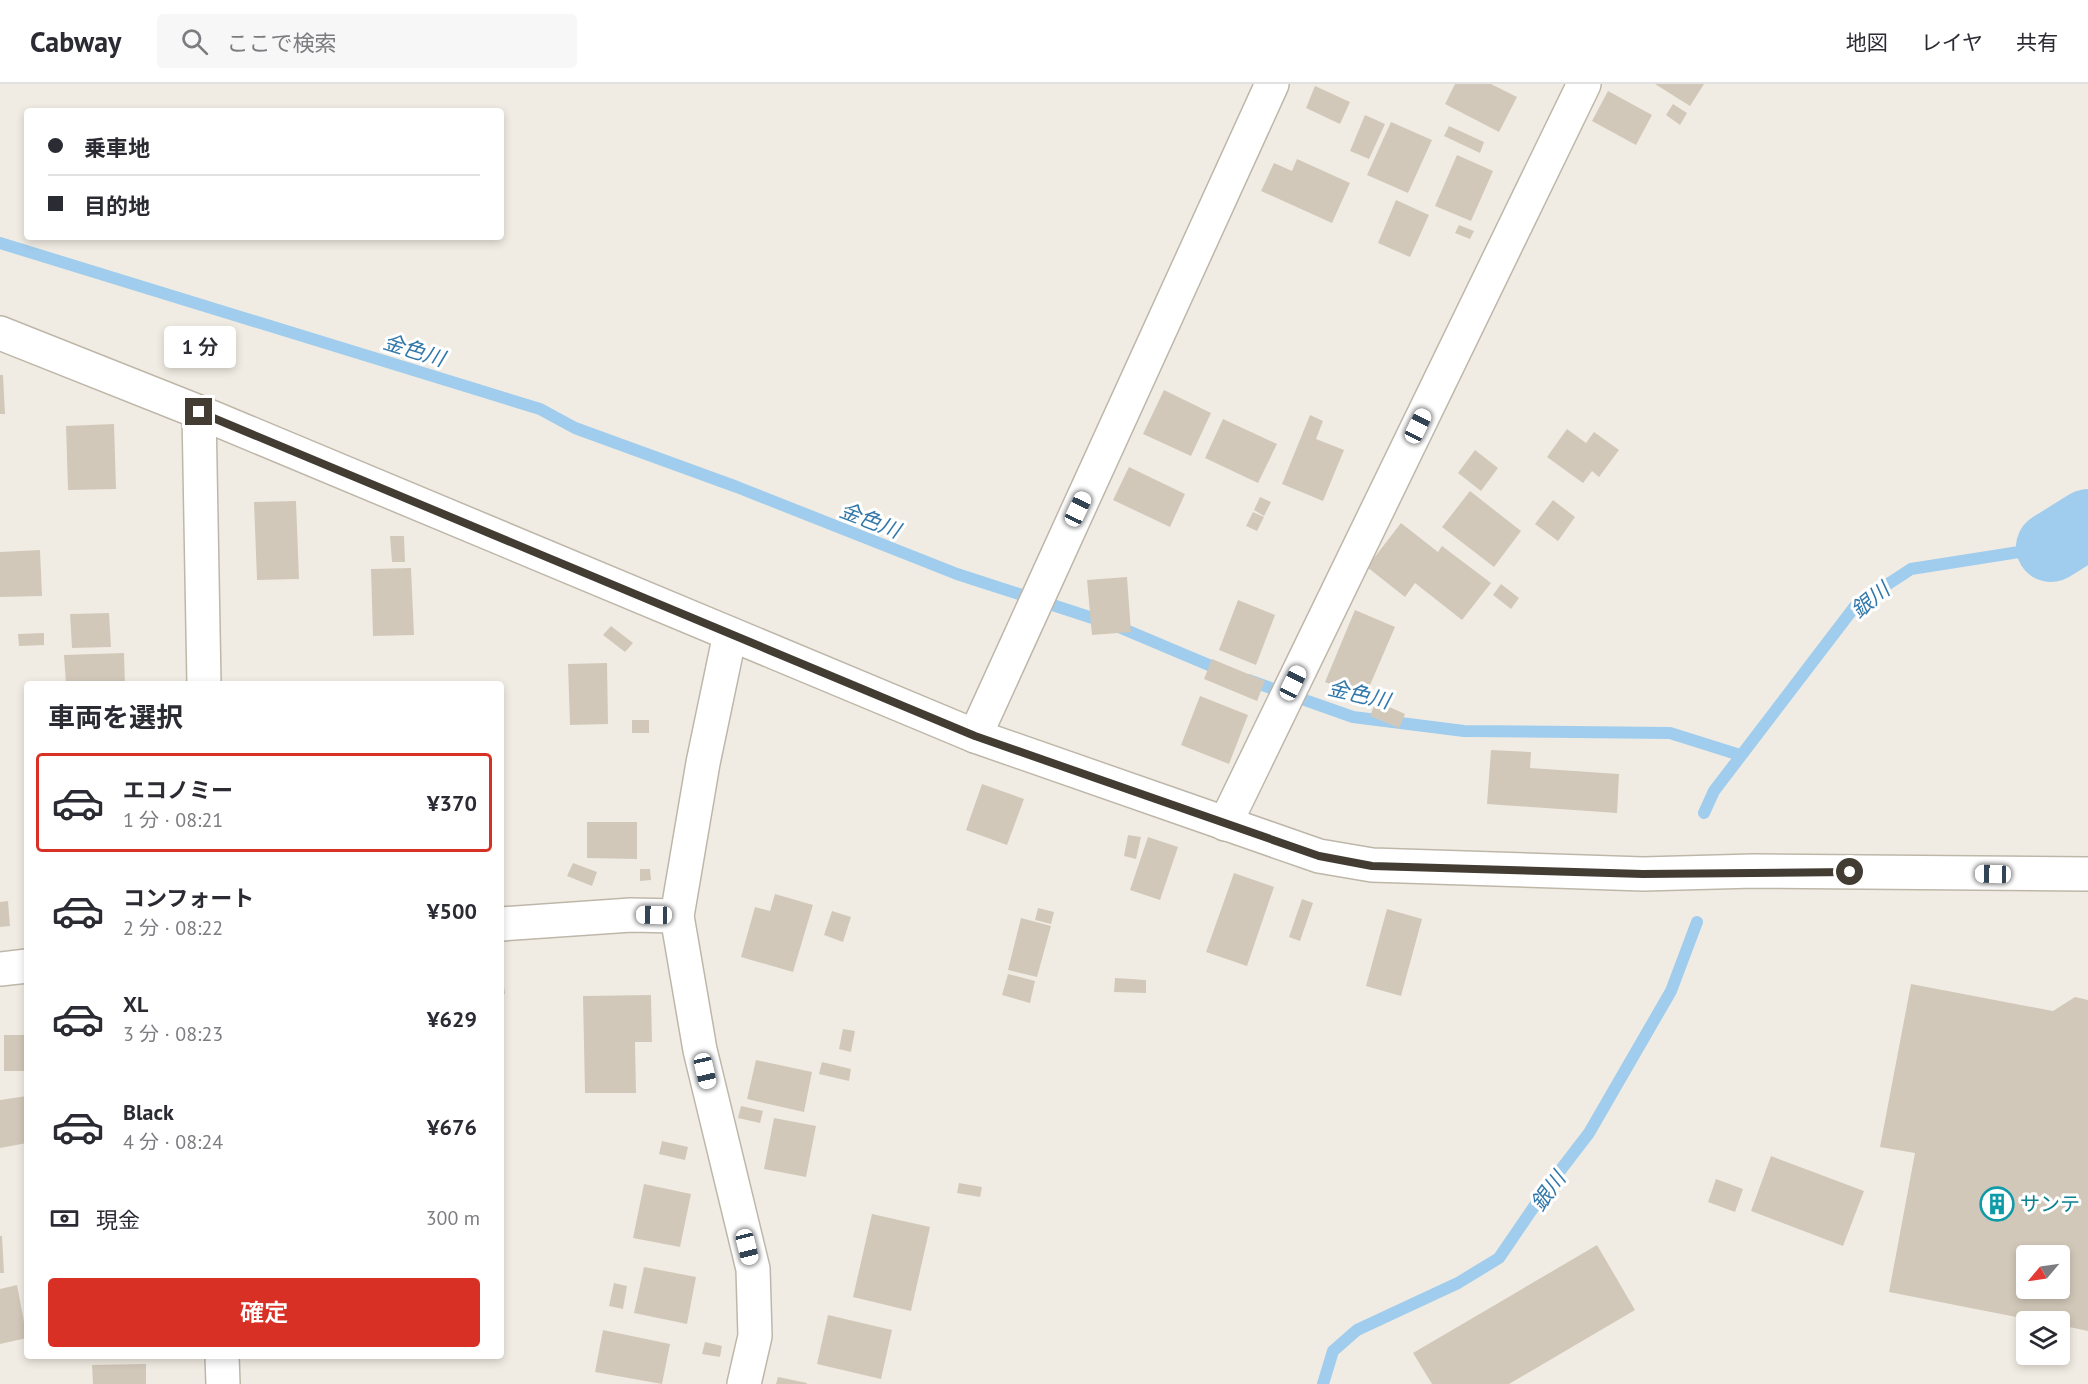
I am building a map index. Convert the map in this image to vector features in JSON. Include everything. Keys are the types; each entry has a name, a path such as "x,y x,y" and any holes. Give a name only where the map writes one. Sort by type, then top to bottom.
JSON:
{"street":[{"path":"975,736 1272,84"},
{"path":"1225,824 1584,84"},
{"path":"0,333 199,412 975,736 1319,856 1372,866 1643,874 1754,871 2088,874"},
{"path":"199,412 204,681"},
{"path":"730,634 703,763 677,916 700,1050 753,1269 755,1336 744,1384"},
{"path":"504,924 631,915 677,916"},
{"path":"0,969 24,966"},
{"path":"222,1359 223,1384"}],"building":[{"path":"1455,84 1491,84 1517,97 1499,132 1445,104"},
{"path":"1655,84 1704,84 1690,106"},
{"path":"1315,86 1350,102 1340,124 1306,108"},
{"path":"1608,91 1652,115 1636,145 1592,121"},
{"path":"1673,104 1687,113 1680,125 1666,115"},
{"path":"1365,115 1385,124 1369,159 1350,151"},
{"path":"1391,122 1432,140 1408,193 1367,175"},
{"path":"1449,126 1484,142 1480,153 1444,136"},
{"path":"1457,155 1493,171 1471,221 1435,206"},
{"path":"1297,159 1350,183 1332,223 1261,191 1274,163 1292,171"},
{"path":"1396,200 1429,215 1410,257 1378,243"},
{"path":"1459,225 1474,231 1470,239 1455,233"},
{"path":"0,375 3,375 5,414 0,414"},
{"path":"1164,390 1211,413 1191,456 1143,434"},
{"path":"1310,415 1323,421 1316,439 1344,450 1323,501 1282,484"},
{"path":"1223,419 1277,444 1258,483 1205,458"},
{"path":"114,424 116,489 68,490 66,426"},
{"path":"1567,429 1586,443 1594,432 1619,450 1599,477 1592,471 1583,483 1547,457"},
{"path":"1475,450 1498,468 1481,491 1458,473"},
{"path":"1129,467 1185,494 1170,527 1113,500"},
{"path":"1470,491 1521,531 1494,567 1442,527"},
{"path":"1260,497 1271,502 1264,516 1254,510"},
{"path":"1553,500 1575,517 1558,541 1535,524"},
{"path":"296,501 299,579 257,580 254,502"},
{"path":"1253,512 1264,517 1257,531 1246,526"},
{"path":"1401,523 1438,552 1442,546 1491,583 1462,620 1415,583 1405,597 1367,567"},
{"path":"390,536 404,536 405,562 392,562"},
{"path":"40,550 42,596 0,597 0,552"},
{"path":"411,568 414,635 373,636 371,569"},
{"path":"1127,577 1131,632 1092,635 1087,580"},
{"path":"1501,584 1519,598 1511,609 1493,595"},
{"path":"1238,600 1275,615 1256,665 1219,650"},
{"path":"1355,610 1395,627 1364,699 1325,682"},
{"path":"109,613 111,647 72,648 70,614"},
{"path":"611,626 633,643 625,652 603,635"},
{"path":"44,633 44,645 19,646 18,634"},
{"path":"124,653 125,681 66,681 64,655"},
{"path":"1212,659 1265,681 1257,701 1204,679"},
{"path":"607,663 608,724 570,725 568,664"},
{"path":"1200,696 1248,715 1229,764 1181,745"},
{"path":"1376,701 1405,714 1399,728 1370,716"},
{"path":"632,720 649,720 649,733 632,733"},
{"path":"1491,750 1531,752 1530,768 1619,774 1617,813 1487,804"},
{"path":"982,784 1024,799 1007,845 966,830"},
{"path":"587,822 637,822 637,859 587,858"},
{"path":"1128,835 1141,837 1136,859 1124,856"},
{"path":"1148,837 1178,847 1160,900 1130,890"},
{"path":"573,863 597,872 592,886 567,876"},
{"path":"640,869 650,869 651,880 640,881"},
{"path":"1234,873 1274,887 1247,966 1206,952"},
{"path":"775,894 813,905 793,972 741,957 755,907 770,911"},
{"path":"1302,899 1313,903 1300,941 1289,937"},
{"path":"8,901 10,926 0,927 0,902"},
{"path":"1038,908 1054,912 1051,924 1035,920"},
{"path":"1387,909 1422,919 1401,996 1366,986"},
{"path":"832,911 851,917 843,942 824,935"},
{"path":"1021,918 1051,926 1037,977 1008,970"},
{"path":"1008,974 1035,981 1030,1003 1002,995"},
{"path":"1115,978 1146,980 1146,993 1114,992"},
{"name":"サンテ","path":"1911,984 2053,1011 2075,997 2088,1000 2088,1331 2070,1327 2070,1311 2016,1311 2016,1317 1889,1292 1915,1153 1880,1147"},
{"path":"651,995 652,1042 635,1042 636,1093 585,1093 583,996"},
{"path":"843,1029 855,1031 851,1052 839,1049"},
{"path":"4,1035 24,1035 24,1071 4,1071"},
{"path":"756,1060 812,1072 804,1112 747,1099"},
{"path":"822,1062 851,1069 849,1081 819,1074"},
{"path":"24,1096 24,1144 0,1148 0,1100"},
{"path":"741,1106 763,1111 760,1123 738,1118"},
{"path":"774,1118 816,1126 806,1177 764,1169"},
{"path":"662,1141 688,1147 685,1160 659,1154"},
{"path":"1771,1156 1864,1191 1843,1246 1751,1211"},
{"path":"1716,1179 1743,1189 1735,1212 1708,1202"},
{"path":"959,1183 982,1187 980,1197 957,1193"},
{"path":"644,1184 691,1194 680,1247 633,1238"},
{"path":"872,1214 930,1227 911,1311 853,1297"},
{"path":"0,1236 2,1236 4,1273 0,1273"},
{"path":"1597,1245 1635,1310 1509,1384 1432,1384 1413,1353"},
{"path":"644,1267 696,1277 687,1324 634,1313"},
{"path":"614,1283 627,1286 623,1309 609,1306"},
{"path":"17,1285 24,1322 24,1339 0,1344 0,1289"},
{"path":"828,1315 892,1330 881,1379 817,1364"},
{"path":"603,1330 670,1344 662,1384 595,1372"},
{"path":"705,1342 722,1346 720,1357 702,1354"},
{"path":"146,1364 146,1384 93,1384 92,1365"},
{"path":"778,1377 807,1383 807,1384 776,1384"}],"waterway":[{"name":"金色川","path":"0,243 540,409 575,428 737,487 957,574 1114,625 1223,671"},
{"name":"銀川","path":"2051,547 2088,524"},
{"name":"銀川","path":"1704,813 1714,791 1856,605 1911,569 2051,547"},
{"name":"金色川","path":"1248,680 1353,717 1464,731 1670,733 1740,755"},
{"name":"銀川","path":"1323,1384 1333,1351 1357,1330 1458,1283 1499,1258 1546,1189 1589,1133 1671,991 1697,922"}],"place":[{"name":"サンテ","path":"1997,1204"}],"route":[{"path":"199,412 975,736 1319,856 1372,866 1643,874 1754,871 1850,872"}]}
